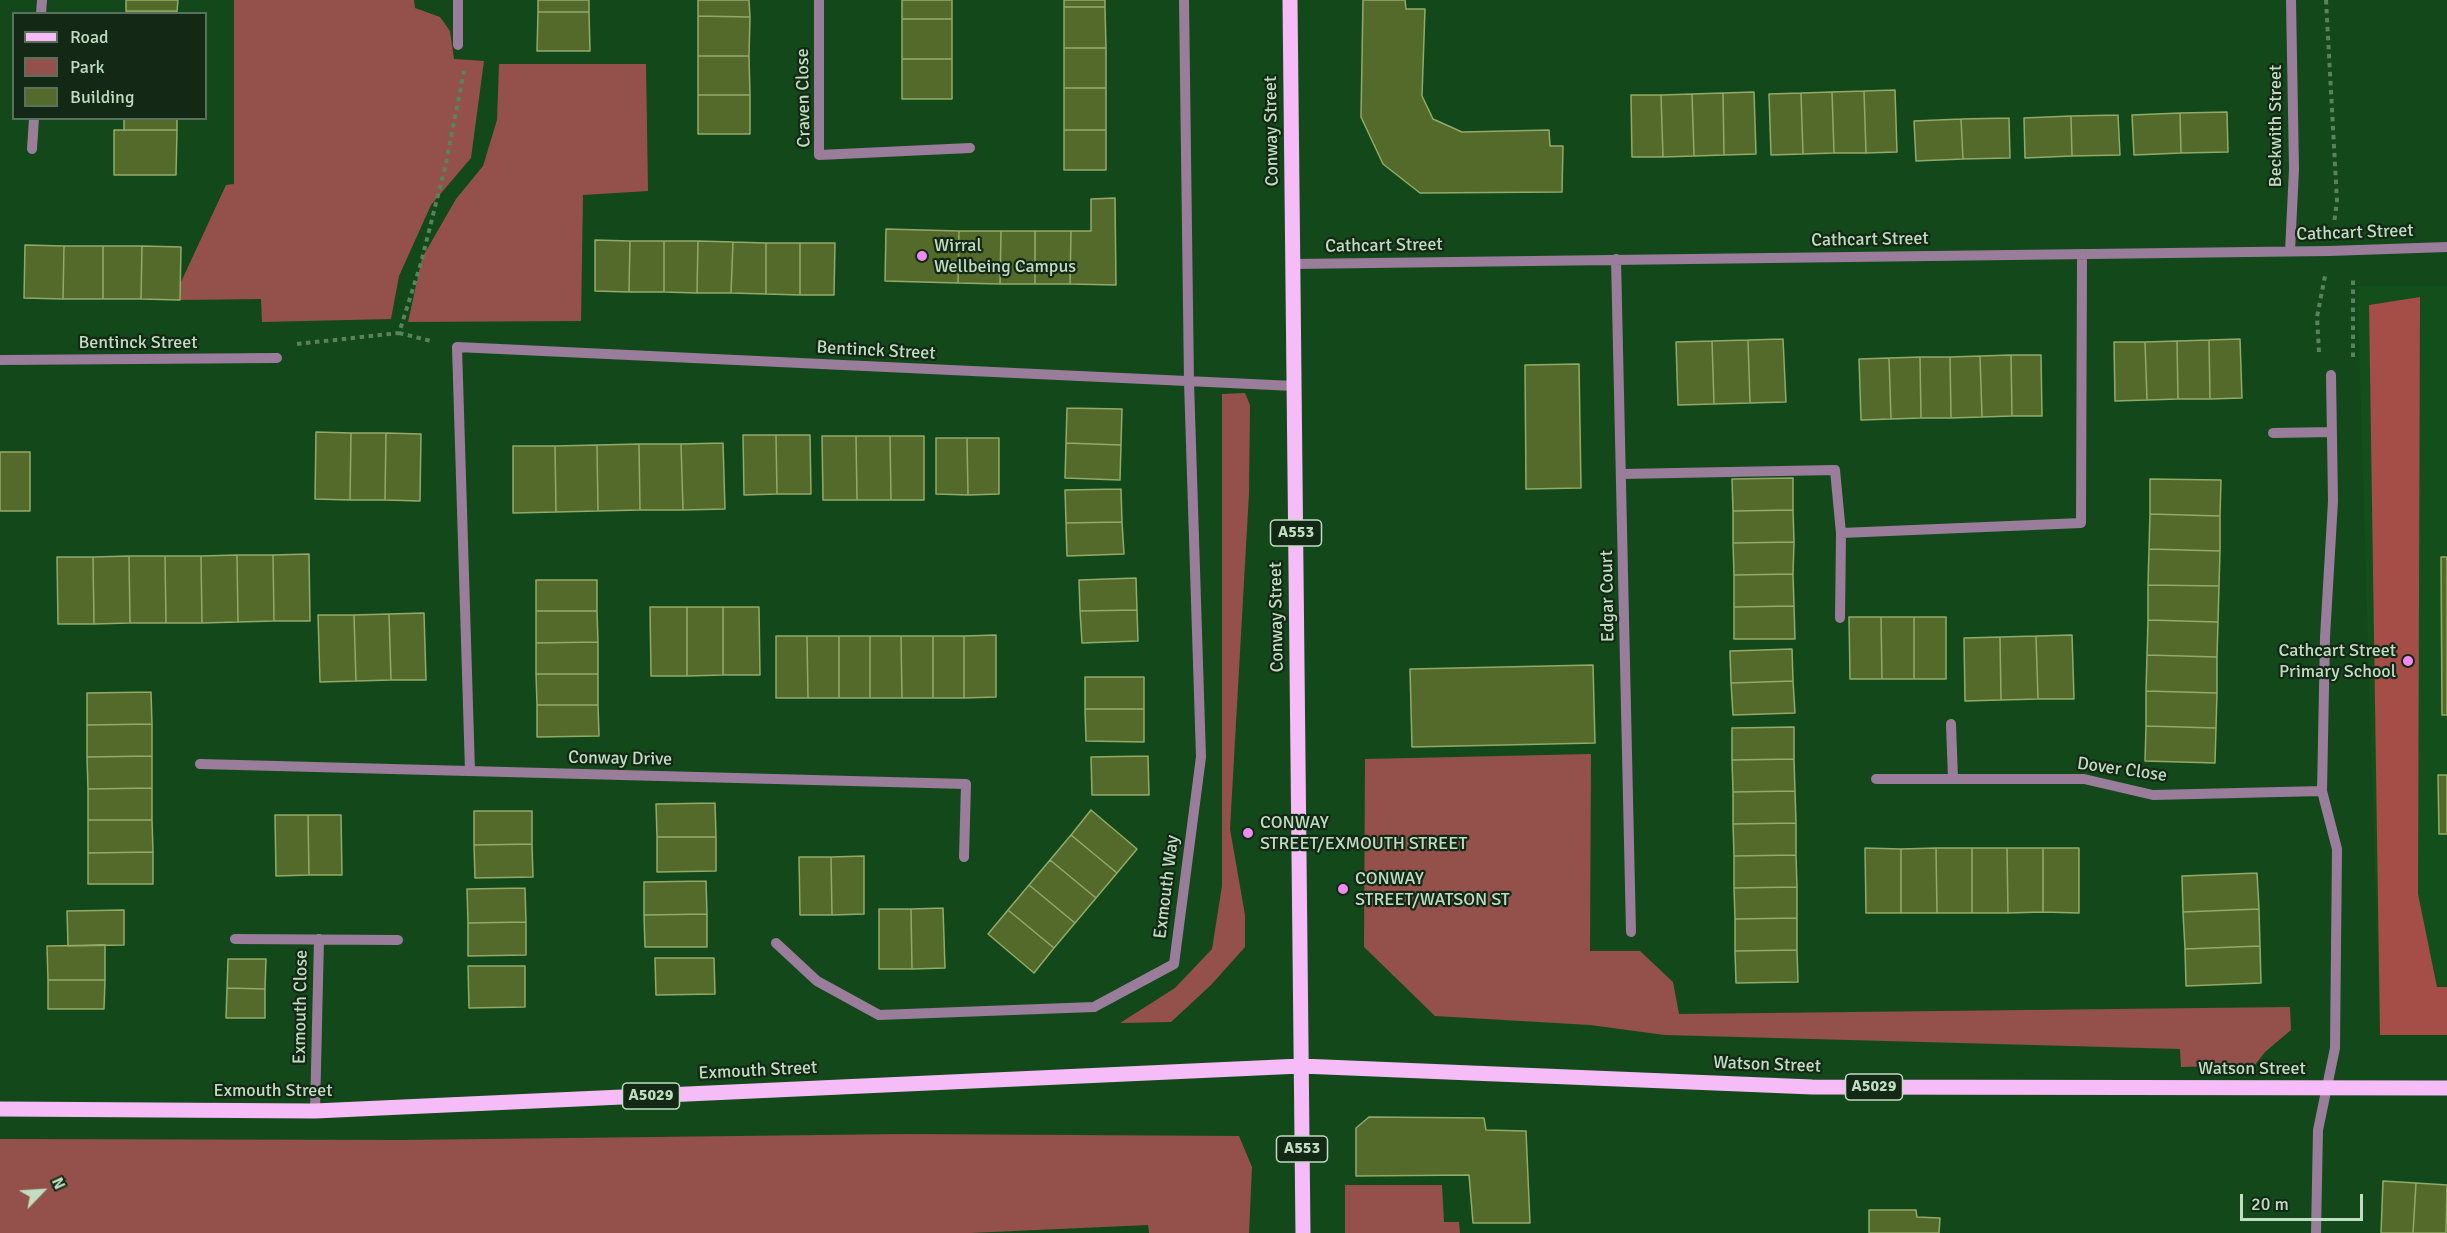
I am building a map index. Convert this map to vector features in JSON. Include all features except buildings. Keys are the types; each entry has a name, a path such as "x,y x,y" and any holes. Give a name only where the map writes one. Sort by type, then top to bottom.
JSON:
{"main road":[{"name":"Conway Street","path":"1290,0 1303,1233"},
{"name":"Watson Street","path":"1301,1066 1812,1086 2447,1088"},
{"name":"Exmouth Street","path":"0,1109 315,1111 1301,1066"}],"street":[{"path":"458,0 458,45"},
{"name":"Craven Close","path":"819,0 819,155 970,148"},
{"path":"1184,0 1189,382"},
{"name":"Beckwith Street","path":"2290,251 2294,169 2291,0"},
{"path":"32,149 34,120"},
{"name":"Cathcart Street","path":"1293,264 2330,251 2447,247"},
{"path":"1841,533 2081,523 2082,254"},
{"name":"Edgar Court","path":"1616,259 1631,932"},
{"name":"Bentinck Street","path":"470,771 457,348 1294,386"},
{"name":"Bentinck Street","path":"0,360 277,358"},
{"path":"2316,1233 2318,1130 2335,1048 2337,849 2322,791 2325,637 2333,501 2331,375"},
{"name":"Exmouth Way","path":"776,943 817,981 879,1015 1095,1007 1174,964 1201,757 1189,382"},
{"path":"2273,433 2332,432"},
{"path":"1622,474 1836,470 1841,533 1840,618"},
{"path":"1951,724 1953,779"},
{"name":"Conway Drive","path":"200,764 966,784 964,857"},
{"name":"Dover Close","path":"1876,779 2084,779 2153,795 2322,791"},
{"name":"Exmouth Close","path":"235,939 398,940"},
{"name":"Exmouth Close","path":"315,1111 319,939"}],"path":[{"path":"2326,0 2337,201 2317,317 2319,364 2331,375 2353,368 2353,250"},
{"path":"277,358 298,343 399,333 421,263 456,116 465,62 458,45"}],"shaded area":[{"name":"Cathcart Street Primary School","path":"2357,286 2447,286 2447,1035 2380,1035"},
{"path":"2420,297 2418,894 2437,987 2447,987 2447,1035 2380,1035 2369,305"}],"green space":[{"path":"234,0 414,0 415,8 440,17 450,31 454,59 484,61 471,158 431,205 399,276 391,319 262,322 261,299 180,300 181,282 226,185 234,184"},
{"path":"499,64 646,64 648,191 583,195 581,321 408,322 422,258 456,199 483,166 497,120"},
{"path":"1245,393 1250,405 1249,493 1230,829 1245,915 1245,947 1211,985 1171,1022 1120,1023 1175,988 1212,949 1222,886 1222,394"},
{"path":"1591,754 1590,951 1640,951 1673,982 1679,1014 2290,1007 2291,1030 2265,1052 2255,1065 2181,1067 2180,1049 1665,1035 1590,1025 1435,1016 1364,947 1365,759"},
{"path":"905,1134 1239,1136 1252,1167 1249,1233 1149,1233 1148,1225 970,1233 0,1233 0,1139 402,1140"},
{"path":"1345,1185 1442,1185 1444,1222 1459,1222 1460,1233 1345,1233"}],"place":[{"name":"Wirral Wellbeing Campus","path":"922,256"},
{"name":"Cathcart Street Primary School","path":"2408,661"},
{"name":"CONWAY STREET/EXMOUTH STREET","path":"1248,833"},
{"name":"CONWAY STREET/WATSON ST","path":"1343,889"}]}
